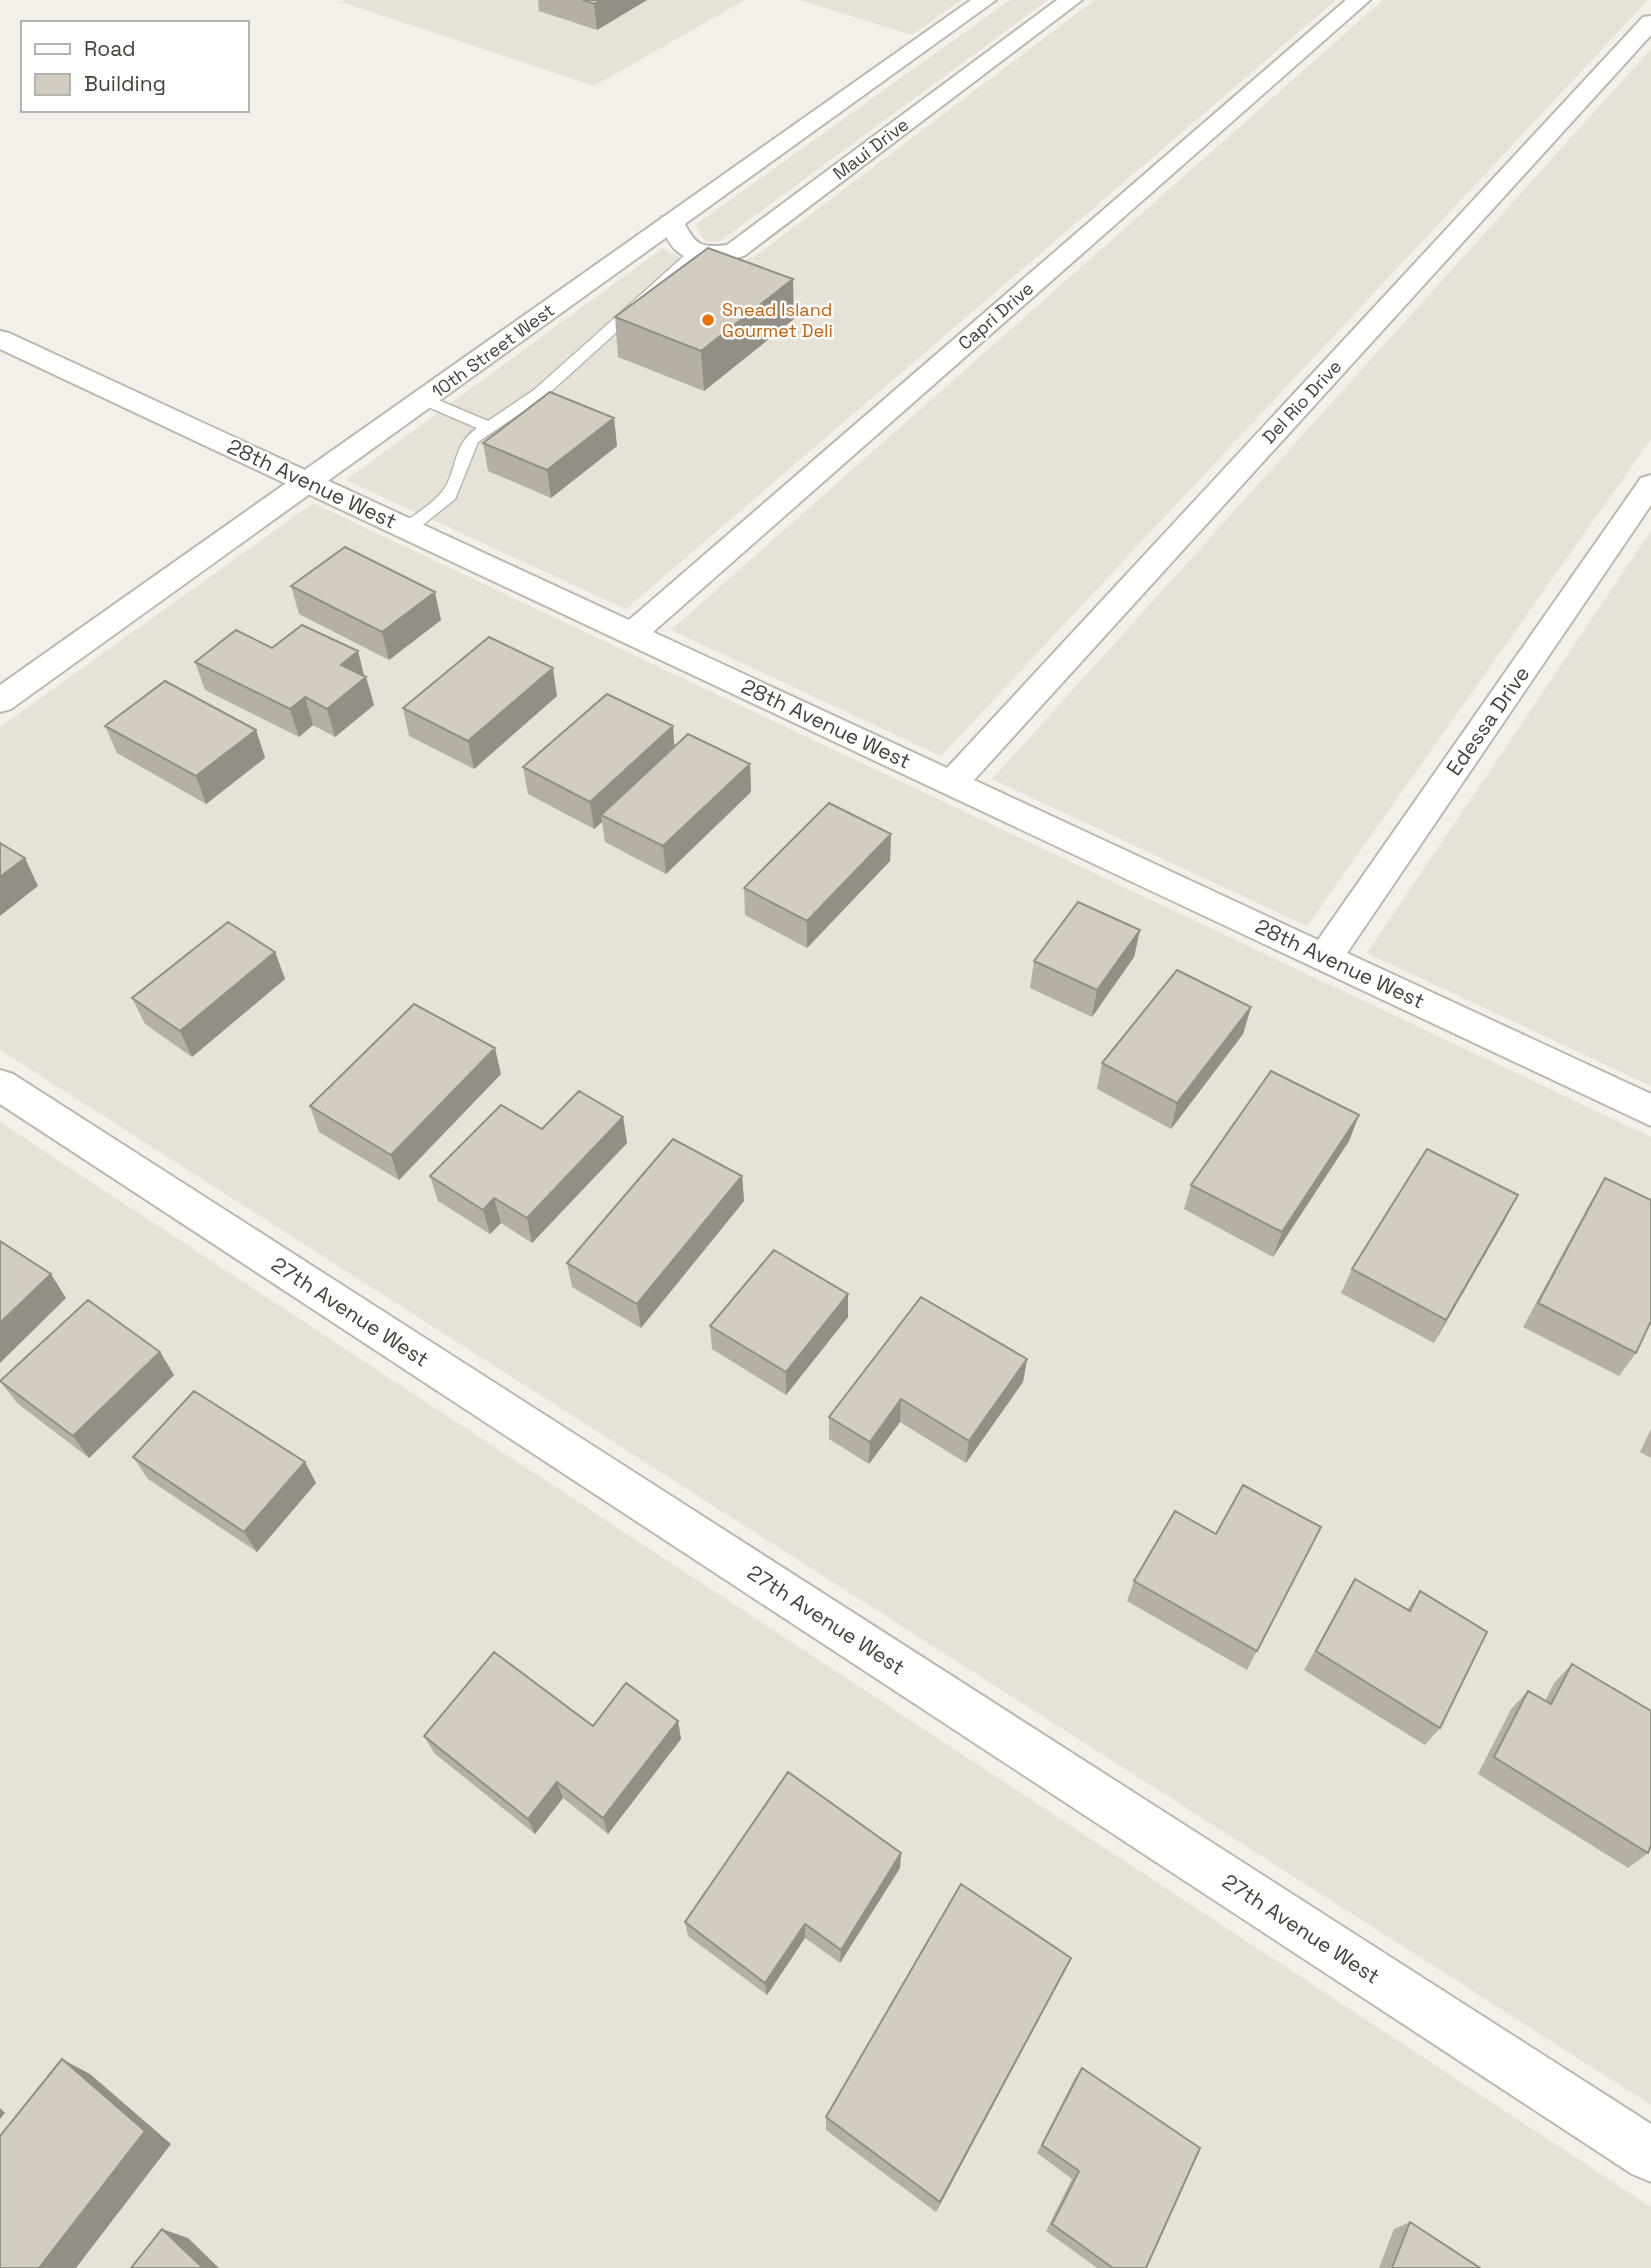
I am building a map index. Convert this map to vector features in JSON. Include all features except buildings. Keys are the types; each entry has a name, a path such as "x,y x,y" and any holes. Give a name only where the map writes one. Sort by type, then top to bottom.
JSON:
{"street":[{"name":"10th Street West","path":"0,701 985,0"},
{"name":"Maui Drive","path":"698,251 711,254 735,251 1071,0"},
{"name":"Capri Drive","path":"633,633 1359,0"},
{"name":"Del Rio Drive","path":"953,783 1651,22"},
{"path":"671,222 682,243 698,251"},
{"name":"28th Avenue West","path":"0,339 1651,1111"},
{"name":"Edessa Drive","path":"1325,957 1651,484"},
{"name":"27th Avenue West","path":"0,1085 1651,2155"}],"lane":[{"path":"408,528 449,495 463,464 463,454 472,439 540,393 698,251"},
{"path":"425,400 489,427"}],"shaded area":[{"path":"745,0 594,86 341,2"},
{"path":"800,0 961,0 912,35"},
{"path":"1010,0 1048,0 719,242 705,241 695,225"},
{"path":"1095,0 1336,0 626,609 346,480 663,248 684,260 727,265 754,257"},
{"path":"1383,0 1648,0 941,756 671,630"},
{"path":"1651,49 1651,439 1307,926 992,779"},
{"path":"313,503 1651,1137 1651,2105 0,1050 0,727"},
{"path":"1651,531 1651,1086 1367,953"},
{"path":"0,1122 1651,2207 1651,2268 0,2268"}],"place":[{"name":"Snead Island Gourmet Deli","path":"708,320"}]}
